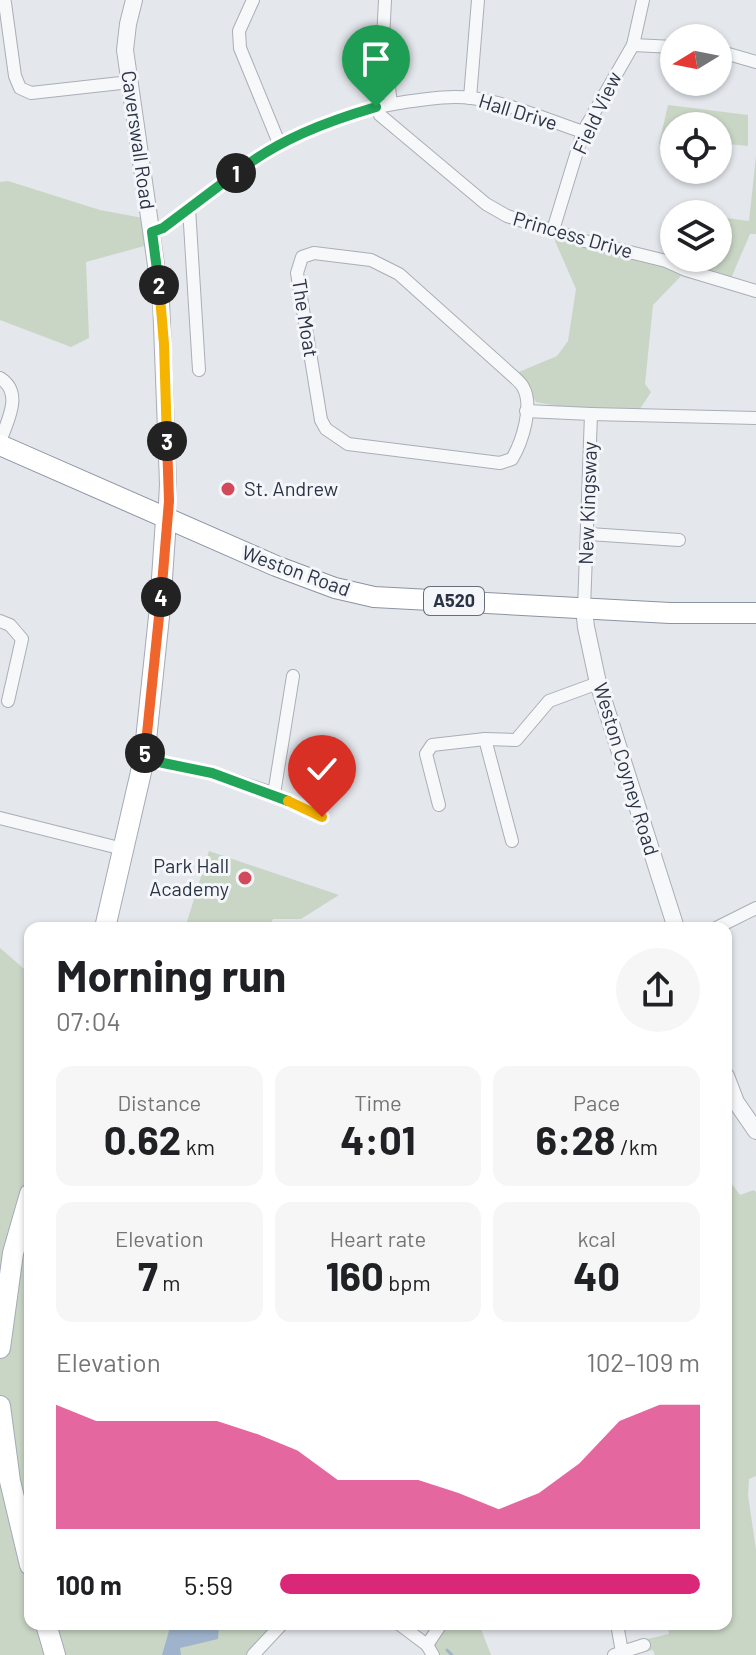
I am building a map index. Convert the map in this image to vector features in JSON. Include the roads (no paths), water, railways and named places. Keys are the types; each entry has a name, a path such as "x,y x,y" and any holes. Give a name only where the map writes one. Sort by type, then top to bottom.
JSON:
{"main road":[{"name":"Weston Road","path":"0,444 166,520 320,583 374,597 670,613 756,613"},
{"path":"106,922 144,759 166,520"},
{"path":"0,1348 13,1253 24,1217"},
{"path":"0,1406 10,1481 24,1540"},
{"path":"48,1630 55,1655"}],"street":[{"name":"Caverswall Road","path":"134,0 125,50 152,232 164,344 169,501 166,520"},
{"path":"253,0 239,31 240,48 279,143"},
{"path":"385,0 383,39 391,104"},
{"path":"470,98 478,0"},
{"name":"Field View","path":"553,230 583,132 633,45 643,0"},
{"path":"3,2 15,76 20,88 31,93 130,82"},
{"path":"633,45 660,46"},
{"path":"732,55 756,62"},
{"name":"Hall Drive","path":"152,232 163,228 279,143 342,117 376,107 453,97 470,98 496,102 583,132"},
{"name":"Princess Drive","path":"376,107 386,120 486,204 507,216 666,261 756,291"},
{"name":"Caverswall Road","path":"189,208 199,370"},
{"name":"The Moat","path":"314,253 371,260 399,274 514,377 523,387 526,411 519,447 512,459 500,463 348,444 334,436 321,420 297,273 302,257 314,253"},
{"name":"Weston Road","path":"0,378 9,385 13,401 0,444"},
{"name":"New Kingsway","path":"526,411 591,414 584,609"},
{"path":"591,414 756,418"},
{"path":"589,534 679,540"},
{"name":"Weston Coyney Road","path":"584,609 598,683 674,922"},
{"path":"0,621 10,625 22,639 8,701"},
{"path":"274,794 293,676"},
{"path":"439,805 426,754 432,745 485,739 516,740 549,701 598,683"},
{"path":"485,739 512,841"},
{"path":"144,759 212,773 274,794 322,817"},
{"path":"0,818 123,849"},
{"path":"728,922 756,908"},
{"path":"732,1092 756,1131"},
{"path":"253,1655 277,1630"},
{"path":"406,1630 430,1650 438,1630"},
{"path":"617,1630 618,1654 644,1645"},
{"path":"263,1645 275,1655"}],"water":[{"path":"169,1630 219,1630 218,1639 180,1648 181,1655 162,1655"}],"waterway":[{"path":"447,1650 452,1655"}],"place":[{"name":"St. Andrew","path":"228,489"},
{"name":"Park Hall Academy","path":"245,878"}]}
